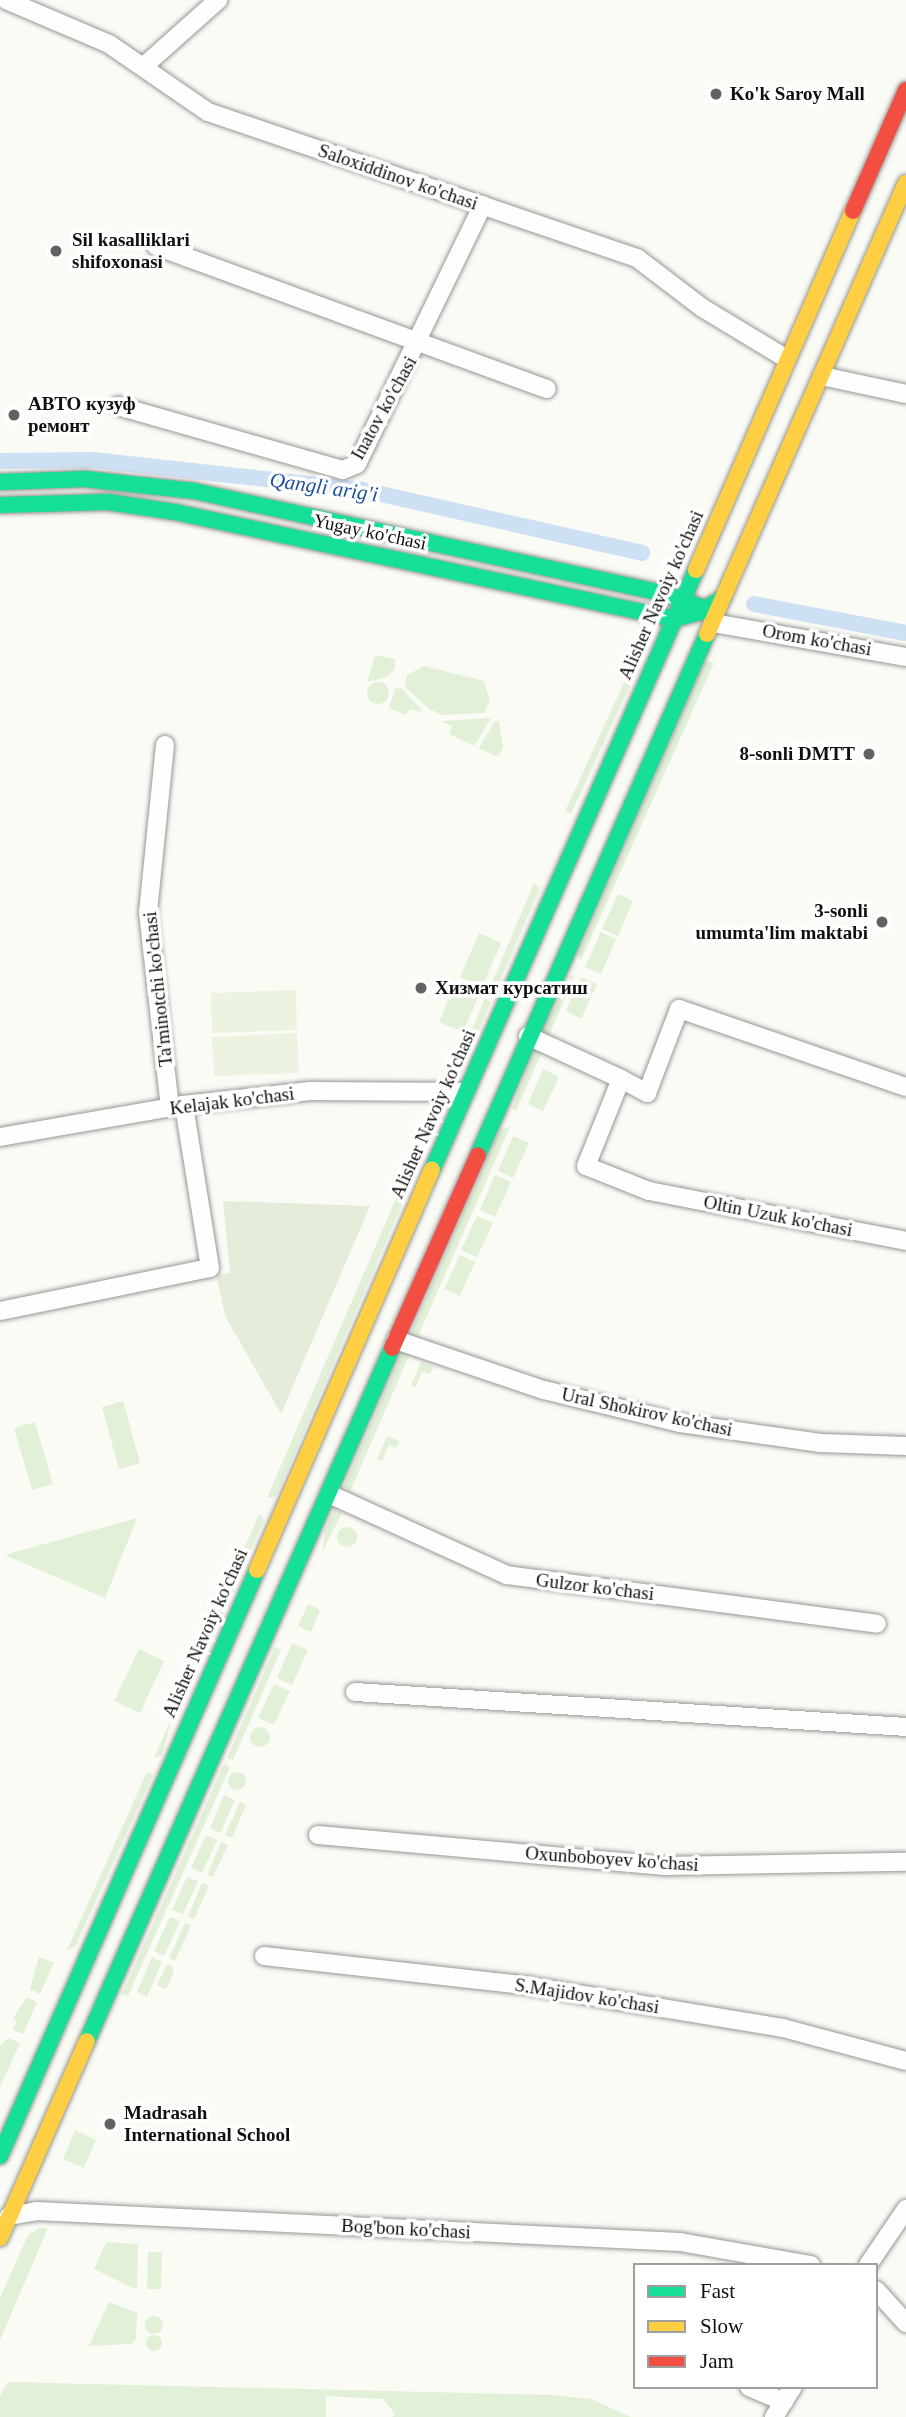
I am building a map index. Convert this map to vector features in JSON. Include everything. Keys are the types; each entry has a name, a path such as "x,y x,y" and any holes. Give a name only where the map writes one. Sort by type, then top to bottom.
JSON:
{"main road":[{"name":"Alisher Navoiy ko'chasi","path":"0,2238 4,2216 329,1494 528,1036 822,376 889,185 906,90"},
{"name":"Alisher Navoiy ko'chasi","path":"0,2156 666,637 684,613 787,359 889,185"},
{"name":"Yugay ko'chasi","path":"0,482 85,479 194,491 664,593 684,613"},
{"name":"Yugay ko'chasi","path":"0,505 108,502 175,512 655,613 684,613"},
{"path":"655,613 665,623 666,637"},
{"path":"684,613 718,613"},
{"path":"684,613 718,613"},
{"path":"684,613 699,652"},
{"path":"255,1571 288,1586"}],"street":[{"name":"Saloxiddinov ko'chasi","path":"6,0 109,44 208,112 637,258 701,307 787,359"},
{"path":"192,0 196,20"},
{"path":"144,67 218,0"},
{"name":"Inatov ko'chasi","path":"118,406 344,470 357,464 420,342 483,205"},
{"path":"156,246 547,389"},
{"path":"822,376 906,394"},
{"name":"Orom ko'chasi","path":"718,613 906,657"},
{"name":"Ta'minotchi ko'chasi","path":"0,1311 210,1268 177,1107 148,912 165,745"},
{"path":"528,1036 647,1093 679,1009 906,1087"},
{"name":"Oltin Uzuk ko'chasi","path":"621,1079 586,1166 649,1191 906,1241"},
{"name":"Kelajak ko'chasi","path":"0,1137 177,1107 310,1091 465,1092"},
{"name":"Ural Shokirov ko'chasi","path":"396,1340 544,1390 680,1423 821,1443 906,1446"},
{"name":"Gulzor ko'chasi","path":"329,1494 507,1575 877,1624"},
{"path":"355,1692 906,1727"},
{"name":"Oxunboboyev ko'chasi","path":"318,1835 665,1866 906,1862"},
{"name":"S.Majidov ko'chasi","path":"264,1956 530,1986 783,2028 906,2061"},
{"path":"869,2263 906,2209"},
{"name":"Bog'bon ko'chasi","path":"4,2216 36,2211 680,2242 800,2263"},
{"path":"878,2292 906,2323"},
{"path":"761,2389 789,2394 774,2417"}],"green space":[{"path":"644,639 650,642 571,814 565,811"},
{"path":"375,655 395,659 395,669 387,677 367,682"},
{"path":"706,660 714,663 581,960 577,956"},
{"path":"424,666 484,681 490,701 484,713 441,715 428,708 405,687 407,675"},
{"path":"378,682 386,685 389,693 386,701 378,704 370,701 367,693 370,685"},
{"path":"401,688 421,712 409,709 406,715 389,708 395,689"},
{"path":"491,718 474,746 449,734 452,726 441,721"},
{"path":"495,721 499,721 503,747 498,757 479,748"},
{"path":"534,883 540,888 496,990 489,990"},
{"path":"618,894 633,901 618,936 602,929"},
{"path":"601,932 616,939 601,974 585,967"},
{"path":"479,933 501,943 482,987 460,977"},
{"path":"571,975 574,976 546,1043 541,1034"},
{"path":"581,977 597,984 581,1019 566,1011"},
{"path":"454,986 478,997 463,1032 439,1022"},
{"path":"296,990 297,1030 212,1033 211,993"},
{"path":"485,998 491,1002 475,1038 469,1037"},
{"path":"297,1033 299,1073 214,1076 212,1037"},
{"path":"466,1043 471,1048 455,1084 448,1085"},
{"path":"535,1049 542,1052 516,1111 512,1108"},
{"path":"543,1069 559,1077 543,1111 528,1104"},
{"path":"438,1101 444,1107 276,1496 267,1498"},
{"path":"510,1127 415,1343 408,1340 500,1130"},
{"path":"513,1136 529,1143 513,1178 498,1171"},
{"path":"495,1175 511,1182 495,1217 480,1210"},
{"path":"223,1201 370,1206 281,1414 225,1316 216,1274 230,1273"},
{"path":"477,1216 493,1223 477,1257 461,1250"},
{"path":"460,1255 475,1262 460,1296 444,1289"},
{"path":"404,1348 411,1351 350,1492 344,1486"},
{"path":"421,1362 433,1367 430,1374 422,1372 416,1387 411,1385"},
{"path":"123,1401 140,1463 119,1469 102,1407"},
{"path":"35,1422 53,1484 32,1490 14,1428"},
{"path":"387,1436 399,1441 396,1448 389,1445 382,1461 377,1459"},
{"path":"334,1509 342,1513 322,1553 325,1530"},
{"path":"259,1514 264,1520 222,1617 216,1614"},
{"path":"137,1518 105,1598 5,1555"},
{"path":"347,1527 354,1530 357,1537 354,1544 347,1547 340,1544 337,1537 340,1530"},
{"path":"308,1604 320,1610 311,1632 298,1626"},
{"path":"292,1643 308,1650 292,1685 277,1678"},
{"path":"275,1647 281,1650 233,1760 227,1758"},
{"path":"139,1649 164,1661 140,1713 114,1701"},
{"path":"274,1684 290,1691 274,1725 258,1718"},
{"path":"173,1715 162,1755 154,1758"},
{"path":"260,1727 267,1730 270,1737 267,1744 260,1747 253,1744 250,1737 253,1730"},
{"path":"224,1764 230,1767 128,1996 122,1994"},
{"path":"147,1772 153,1775 75,1947 67,1950"},
{"path":"237,1772 243,1775 246,1781 243,1787 237,1790 231,1787 228,1781 231,1775"},
{"path":"224,1795 235,1800 220,1833 210,1828"},
{"path":"240,1802 246,1805 232,1838 225,1835"},
{"path":"206,1835 217,1840 202,1873 191,1868"},
{"path":"221,1842 228,1845 213,1877 207,1875"},
{"path":"187,1877 198,1881 183,1914 172,1910"},
{"path":"202,1883 209,1886 194,1919 188,1916"},
{"path":"170,1917 180,1921 164,1956 154,1951"},
{"path":"185,1923 191,1926 175,1961 169,1958"},
{"path":"39,1957 54,1963 40,1994 30,1989"},
{"path":"152,1957 162,1962 147,1997 137,1992"},
{"path":"167,1964 173,1967 173,1974 166,1989 157,1985"},
{"path":"27,1997 37,2002 23,2034 13,2030 17,2020 13,2018"},
{"path":"8,2038 20,2043 0,2087 0,2046"},
{"path":"75,2130 96,2140 84,2168 63,2159"},
{"path":"39,2228 48,2228 0,2340 0,2298 28,2235"},
{"path":"106,2242 138,2244 137,2290 94,2269"},
{"path":"148,2252 162,2252 161,2289 147,2289"},
{"path":"109,2302 137,2313 136,2339 131,2344 89,2346"},
{"path":"154,2316 160,2319 163,2325 160,2331 154,2334 148,2331 145,2325 148,2319"},
{"path":"151,2335 157,2335 162,2343 160,2349 151,2351 146,2346 146,2340"},
{"path":"8,2382 553,2395 591,2399 631,2417 392,2417 395,2414 383,2399 326,2396 326,2417 0,2417 0,2396"}],"waterway":[{"name":"Qangli arig'i","path":"0,461 93,460 363,490 642,553"},
{"name":"Qangli arig'i","path":"754,604 906,633"}],"traffic: fast":[{"path":"0,482 85,479 194,491 661,593 699,606"},
{"path":"0,505 108,502 175,512 674,619 700,612 724,597"},
{"path":"432,1170 696,570"},
{"path":"478,1155 707,634"},
{"path":"87,2041 392,1348"},
{"path":"0,2156 257,1570"}],"traffic: slow":[{"path":"707,634 906,183"},
{"path":"696,570 853,211"},
{"path":"257,1570 432,1170"},
{"path":"0,2238 87,2041"}],"traffic: jam":[{"path":"853,211 906,90"},
{"path":"392,1348 478,1155"}],"place":[{"name":"Ko'k Saroy Mall","path":"716,94"},
{"name":"Sil kasalliklari shifoxonasi","path":"56,251"},
{"name":"АВТО кузуф ремонт","path":"14,415"},
{"name":"8-sonli DMTT","path":"869,754"},
{"name":"3-sonli umumta'lim maktabi","path":"882,922"},
{"name":"Хизмат курсатиш","path":"421,988"},
{"name":"Madrasah International School","path":"110,2124"}]}
